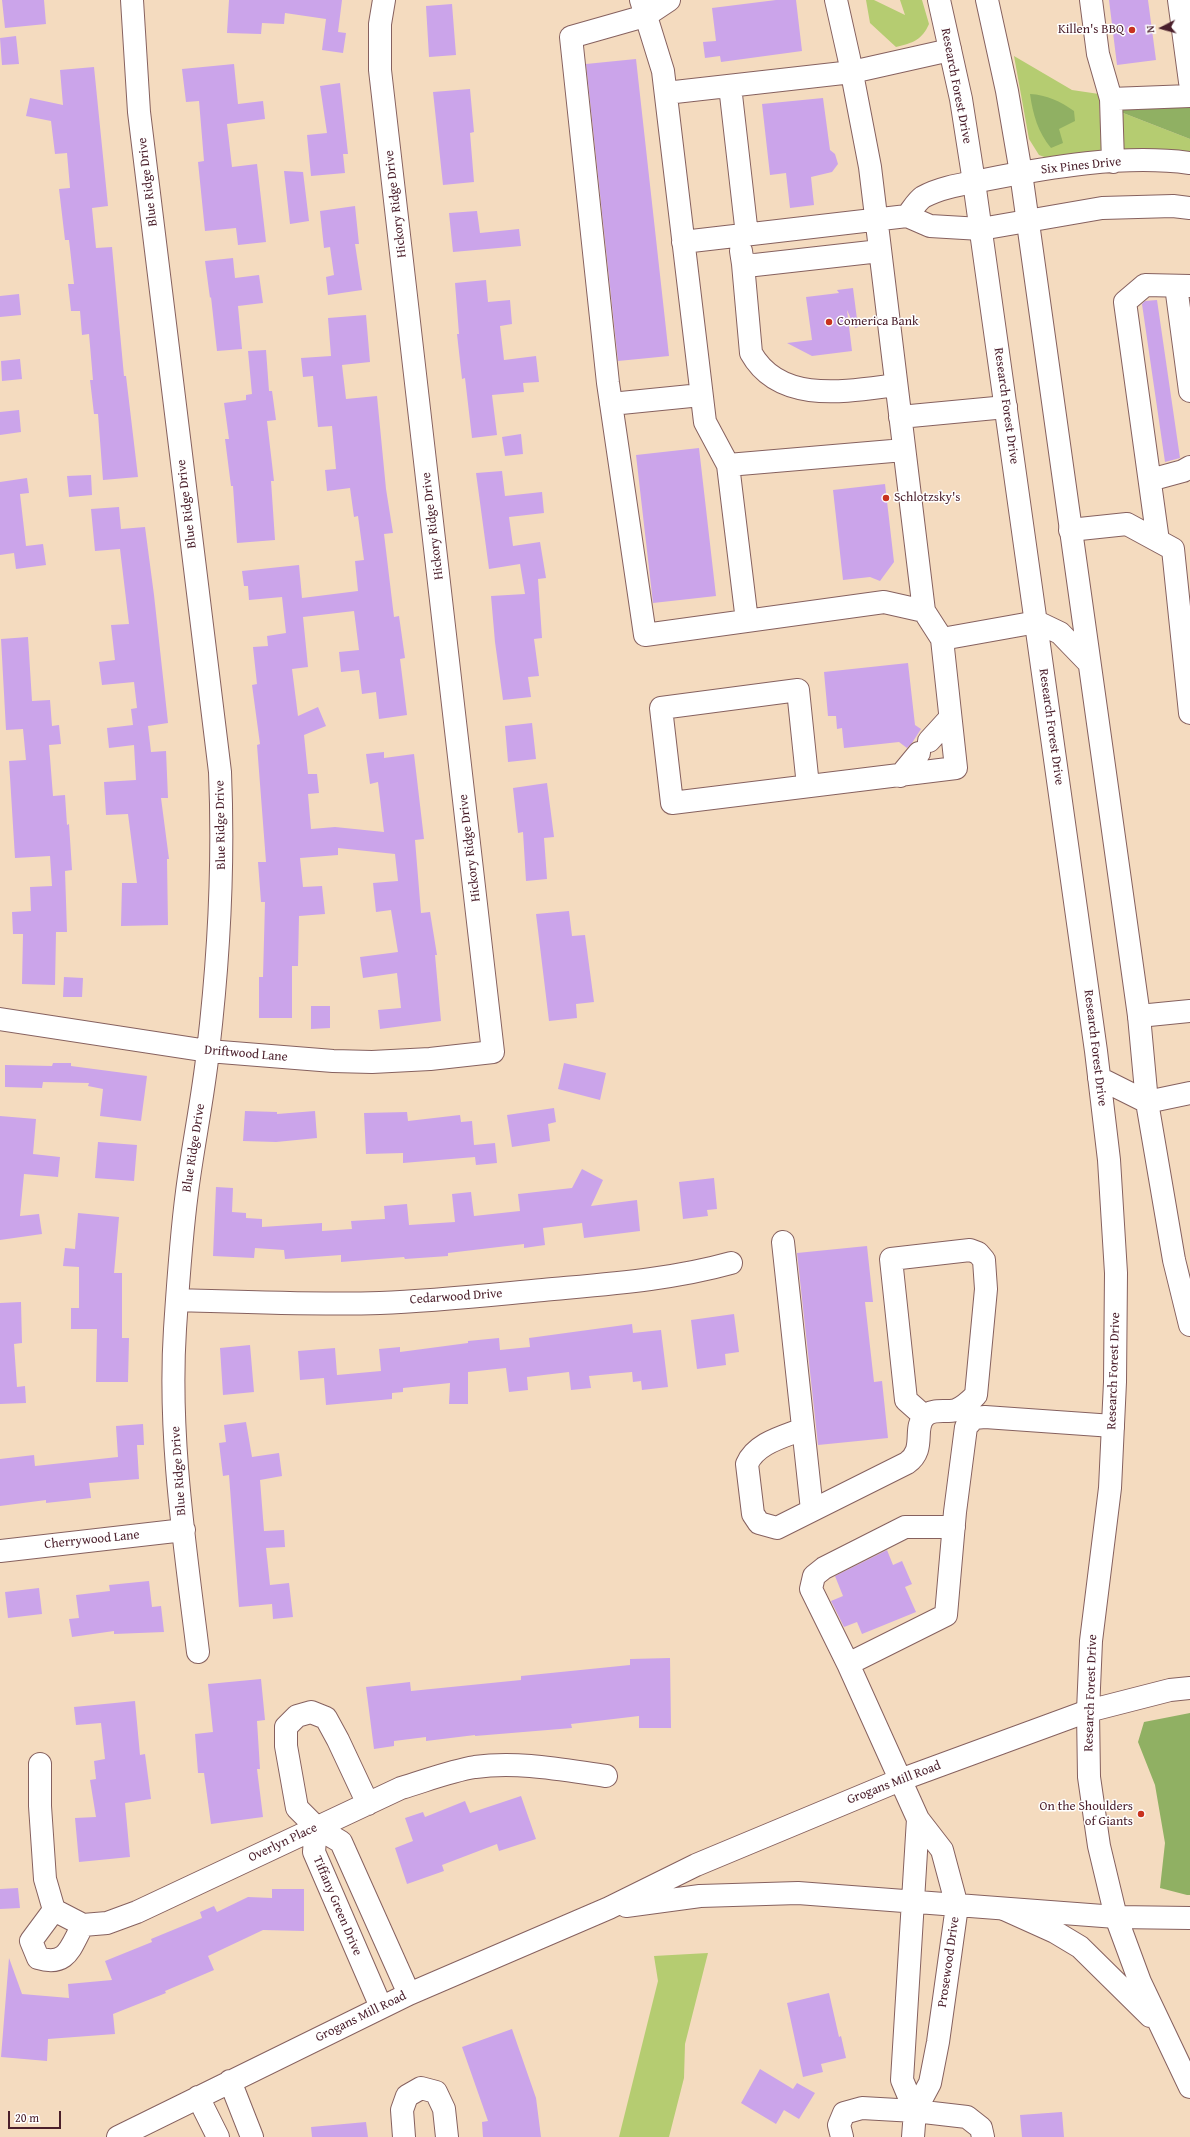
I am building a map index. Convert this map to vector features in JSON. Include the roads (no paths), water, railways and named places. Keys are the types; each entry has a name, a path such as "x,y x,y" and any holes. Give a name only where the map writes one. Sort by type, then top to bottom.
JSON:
{"street":[{"name":"Blue Ridge Drive","path":"132,0 139,112 220,772 223,842 220,928 208,1051 187,1194 175,1332 175,1418 184,1530 198,1652"},
{"name":"Hickory Ridge Drive","path":"384,0 380,24 380,70 493,1052"},
{"path":"669,0 643,8 571,37 611,404 645,635 884,602 924,611"},
{"path":"808,786 798,690 661,708 672,803 956,768 942,639 924,611 870,167 852,72 836,0"},
{"name":"Research Forest Drive","path":"939,0 960,99 981,229 1099,1078 1108,1160 1116,1273 1113,1426 1110,1488 1091,1641 1088,1711 1089,1778 1099,1846 1116,1917 1140,1982 1190,2086"},
{"path":"987,0 1021,173 1088,663 1139,1016 1147,1102 1174,1260 1190,1325"},
{"path":"1091,0 1102,67 1111,99 1113,162"},
{"path":"1180,0 1190,82"},
{"path":"643,8 663,71 705,422 728,466 747,621"},
{"path":"666,93 852,72 950,50"},
{"path":"730,86 743,235 743,264 751,353 756,362 766,372 781,382 806,391 846,391 896,385"},
{"path":"1111,99 1190,96"},
{"name":"Six Pines Drive","path":"907,216 921,198 936,191 1021,173 1084,164 1113,162 1177,161 1190,163"},
{"path":"683,242 907,216 930,226 981,229 1102,208 1173,206 1190,208"},
{"path":"743,264 755,265 880,251"},
{"path":"1190,391 1183,286 1145,285 1125,302 1150,480 1174,545 1190,713"},
{"path":"611,404 701,395"},
{"path":"900,417 1006,406"},
{"path":"728,466 904,450"},
{"path":"1150,480 1183,471 1190,466"},
{"path":"1070,530 1127,524 1174,545"},
{"path":"942,639 1036,622 1060,633 1088,663"},
{"path":"900,776 950,718"},
{"path":"1139,1016 1190,1011"},
{"name":"Driftwood Lane","path":"0,1019 208,1051 333,1061 372,1062 430,1059 493,1052"},
{"path":"1099,1078 1147,1102 1190,1093"},
{"path":"783,1242 812,1510"},
{"path":"849,1666 946,1616 954,1527 966,1427 976,1395 986,1289 984,1260 978,1253 970,1250 891,1259 906,1400 924,1416"},
{"name":"Cedarwood Drive","path":"178,1300 314,1304 381,1303 632,1282 698,1272 732,1263"},
{"path":"803,1429 762,1446 750,1457 747,1464 752,1507 753,1514 759,1524 777,1528 914,1458 917,1451 920,1427 924,1416 932,1412 954,1410 970,1411 984,1417 1113,1426"},
{"name":"Prosewood Drive","path":"913,2137 915,2111 930,2083 938,2042 957,1906 942,1850 918,1819 849,1666 812,1589 814,1576 824,1568 905,1527 954,1527"},
{"name":"Cherrywood Lane","path":"0,1551 184,1530"},
{"name":"Grogans Mill Road","path":"118,2137 381,2007 609,1908 696,1864 900,1780 1088,1711 1170,1690 1190,1688"},
{"path":"316,1827 298,1808 286,1746 286,1727 296,1716 311,1712 326,1718 368,1804"},
{"path":"40,1764 40,1806 45,1878 54,1910 83,1925 64,1957 52,1962 38,1958 31,1941 54,1910"},
{"name":"Overlyn Place","path":"83,1925 107,1923 137,1912 401,1788 442,1775 474,1767 501,1765 538,1766 606,1776"},
{"name":"Prosewood Drive","path":"915,2111 902,2080 918,1819"},
{"name":"Tiffany Green Drive","path":"381,2007 314,1852 316,1827 342,1842 409,1994"},
{"name":"Grogans Mill Road","path":"609,1908 700,1896 798,1893 1116,1917 1190,1918"},
{"path":"1004,1909 1054,1932 1080,1947 1163,2029"},
{"path":"230,2081 252,2137"},
{"path":"404,2137 402,2110 404,2103 407,2096 421,2088 436,2092 444,2108 447,2137"},
{"path":"198,2097 218,2137"},
{"path":"842,2137 839,2125 844,2113 862,2108 915,2111 967,2117 981,2128 983,2137"}],"place":[{"name":"Killen's BBQ","path":"1132,30"},
{"name":"Comerica Bank","path":"829,322"},
{"name":"Schlotzsky's","path":"886,498"},
{"name":"On the Shoulders of Giants","path":"1141,1814"}]}
